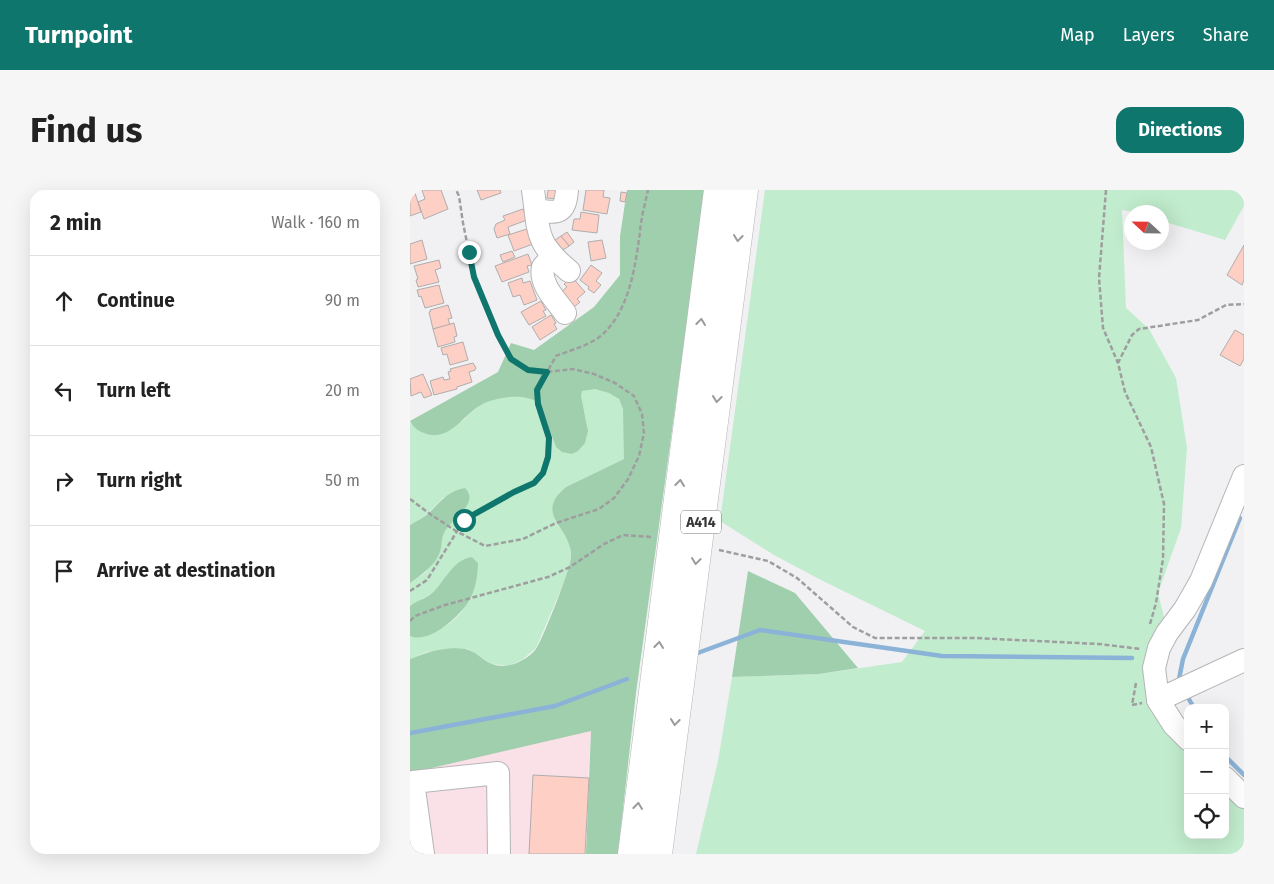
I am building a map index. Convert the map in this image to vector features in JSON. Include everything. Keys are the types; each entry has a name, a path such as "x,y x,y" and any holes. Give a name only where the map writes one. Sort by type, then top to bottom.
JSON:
{"highway":[{"name":"A414","path":"632,854 718,190"},
{"name":"A414","path":"658,854 744,190"}],"street":[{"path":"534,200 554,212 561,210 566,202 567,190"},
{"path":"534,200 537,226 542,243 560,264 543,267 544,280 547,288 565,313"},
{"path":"1184,735 1174,724 1158,700 1154,668 1154,639 1167,633 1185,609 1201,581 1244,476"},
{"path":"1228,512 1244,496"},
{"path":"1158,700 1244,660"},
{"path":"423,854 413,782 498,773 499,854"},
{"path":"1229,782 1244,797"}],"path":[{"path":"410,499 456,531 485,546 523,539 556,523 599,509 614,498 628,479 639,456 644,434 642,414 634,396 615,383 594,374 572,369 547,372 528,370 511,359 498,335 474,277 462,223 459,196 456,190"},
{"path":"410,591 427,580 464,520 534,483 543,473 548,457 549,438 538,404 537,390 556,356 578,348 601,335 617,317 634,273 648,190"},
{"path":"719,550 768,561 797,578 853,626 875,638 976,638 1099,644 1151,650 1154,639 1156,603 1163,560 1164,504 1151,447 1125,392 1118,363 1102,328 1099,278 1106,190"},
{"path":"1118,363 1132,335 1139,330 1198,320 1226,305 1244,304"},
{"path":"410,621 415,616 445,605 548,577 570,567 604,544 623,535 652,537"},
{"path":"1138,677 1132,705 1158,700"}],"shaded area":[{"path":"591,730 583,854 410,854 410,771"}],"green space":[{"path":"627,190 705,190 636,693 618,854 586,854 591,731 410,773 410,659 437,650 458,648 472,652 492,664 504,666 522,661 536,649 556,604 571,557 570,547 553,514 553,506 557,497 566,487 624,459 623,409 619,399 609,393 595,389 582,391 581,396 588,431 585,443 578,451 572,454 562,452 556,447 539,403 527,398 507,397 487,402 442,434 434,435 422,432 414,427 410,421 498,372 511,343 534,350 594,307 620,275 620,236"},
{"path":"765,190 1244,190 1244,206 1225,240 1169,223 1169,205 1124,205 1124,210 1122,210 1126,308 1149,329 1176,378 1187,448 1181,528 1158,593 1165,621 1151,650 1167,733 1184,748 1184,839 1229,839 1229,795 1244,808 1244,854 696,854 718,761 732,677 819,674 902,662 925,631 774,555 720,521"},
{"path":"587,389 605,391 617,397 622,405 625,437 624,459 566,487 559,493 555,520 570,543 571,558 565,580 536,648 522,660 508,666 492,664 468,649 426,652 410,659 410,636 425,634 445,626 459,615 465,607 476,581 478,563 472,557 442,582 431,594 410,606 410,583 427,571 439,553 443,534 449,524 465,510 444,497 426,515 410,525 410,423 419,431 430,435 465,419 486,402 506,397 527,398 539,403 556,447 578,451 583,444 587,431 586,418 580,396 582,391"},
{"path":"465,488 469,494 467,506 444,533 438,557 427,570 410,583 410,525 428,514 449,494"},
{"path":"472,557 478,563 477,573 474,590 467,604 457,616 434,633 426,636 410,636 410,606 431,594 459,562"},
{"path":"748,571 795,593 858,668 819,674 732,677"}],"building":[{"path":"422,190 441,190 448,209 424,219 418,202 425,199"},
{"path":"477,190 500,190 501,193 481,200"},
{"path":"548,190 559,190 558,199 547,198"},
{"path":"586,190 604,190 603,197 610,198 607,214 583,210"},
{"path":"621,192 627,193 625,202 620,201"},
{"path":"415,193 421,212 410,216 410,195"},
{"path":"523,209 527,220 508,227 510,234 497,238 494,229 496,224 505,220 503,216"},
{"path":"581,212 599,215 597,233 572,230 574,219 580,219"},
{"path":"530,228 533,244 514,251 508,235"},
{"path":"567,232 574,242 569,246 561,236"},
{"path":"561,236 569,246 563,250 555,240"},
{"path":"422,240 427,259 410,264 410,244"},
{"path":"602,240 606,258 591,261 588,242"},
{"path":"1244,245 1244,280 1242,285 1227,275"},
{"path":"512,251 515,257 503,262 500,255"},
{"path":"528,254 532,265 527,266 529,272 502,282 495,266"},
{"path":"439,260 441,268 435,270 439,282 418,287 414,266"},
{"path":"591,265 602,273 596,281 601,285 594,293 580,280"},
{"path":"572,277 585,292 577,299 580,302 574,307 561,292 567,287 564,284"},
{"path":"522,278 523,283 530,281 537,300 524,305 520,295 513,297 508,283"},
{"path":"439,285 444,303 425,308 417,290"},
{"path":"541,301 546,310 543,311 546,316 529,325 521,312"},
{"path":"448,305 452,318 448,319 450,325 433,329 430,310"},
{"path":"551,315 557,329 540,340 532,327"},
{"path":"454,323 457,336 454,337 455,342 438,347 433,329"},
{"path":"1235,330 1244,335 1244,359 1240,366 1220,355"},
{"path":"463,342 468,360 450,365 447,354 443,355 441,348"},
{"path":"473,363 476,368 469,372 472,382 457,387 457,389 434,395 430,381 443,377 444,380 450,379 448,372 451,371 450,369"},
{"path":"423,374 432,395 424,398 421,392 411,396 410,379"},
{"path":"533,775 589,778 585,854 529,854"}],"waterway":[{"path":"1180,682 1183,659 1240,518"},
{"path":"695,654 760,630 942,656 1132,658"},
{"path":"410,733 555,706 627,679"},
{"path":"1186,694 1192,704"},
{"path":"1229,760 1244,775"}],"route":[{"path":"464,520 534,483 543,473 548,457 549,438 538,404 537,390 547,372 528,370 511,359 498,335 474,277 469,252"}]}
